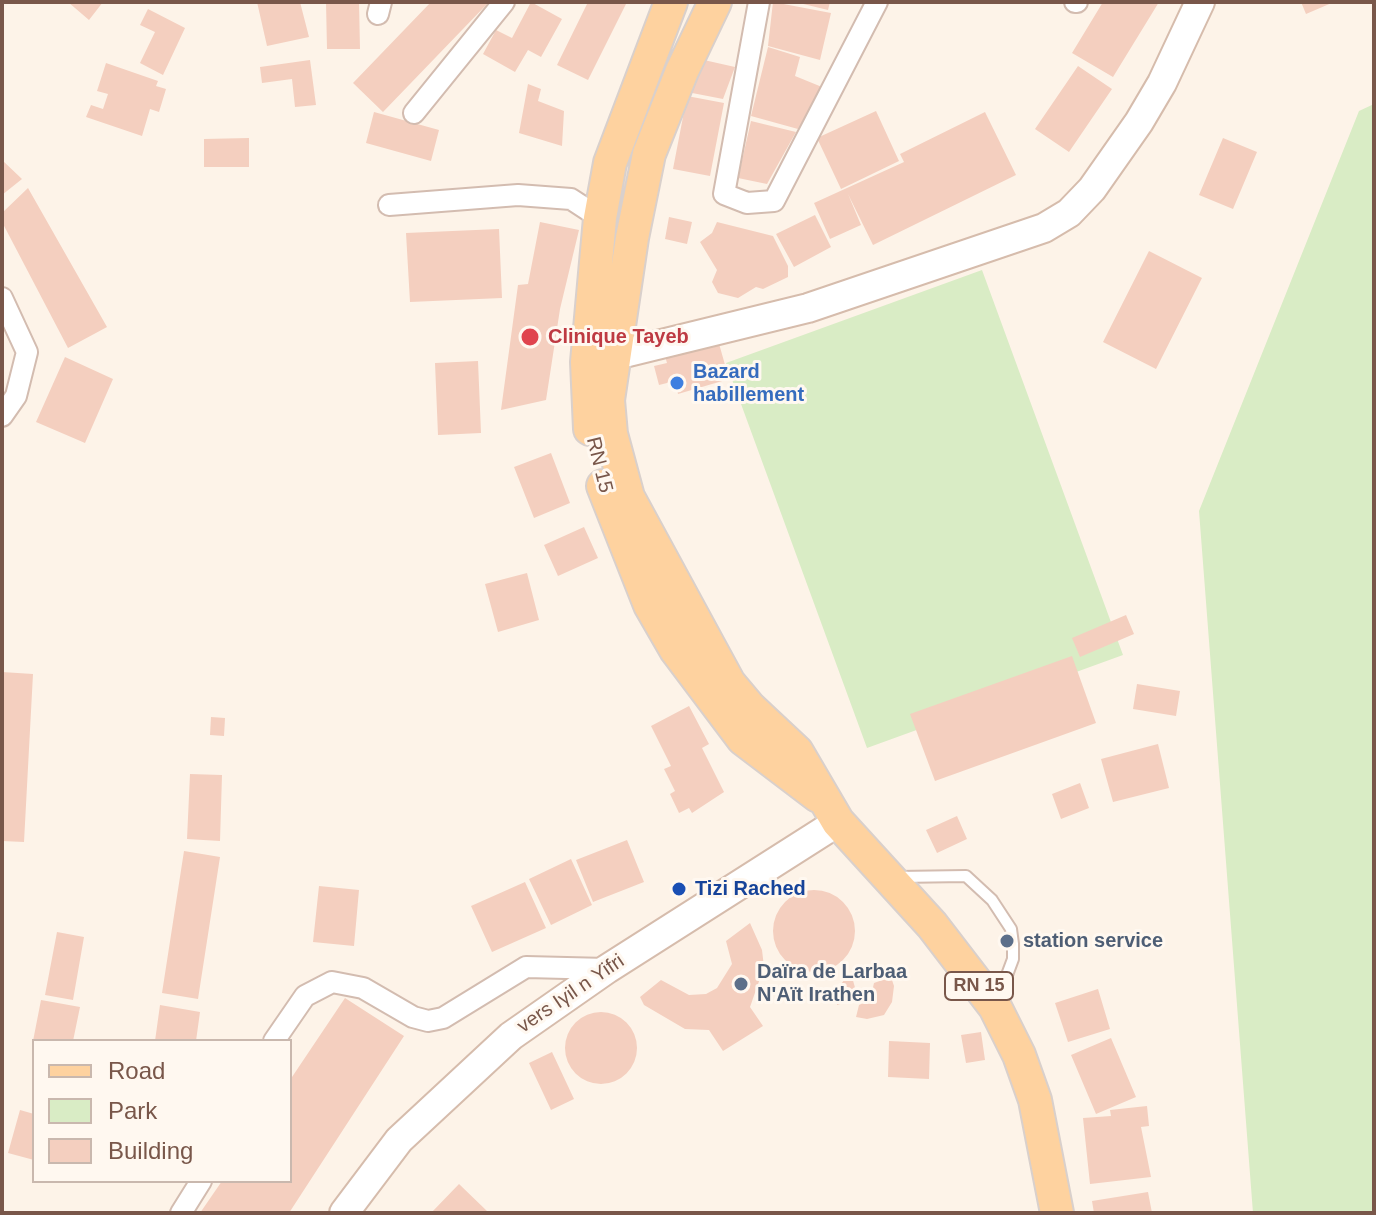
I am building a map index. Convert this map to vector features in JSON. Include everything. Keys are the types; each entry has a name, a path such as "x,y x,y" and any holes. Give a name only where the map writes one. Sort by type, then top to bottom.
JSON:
{"main road":[{"name":"RN 15","path":"671,2 621,127 610,163 600,218 600,359 611,434 628,497 715,660 750,708 797,752 831,811 932,925 995,1007 1019,1055 1035,1100 1057,1213"},
{"name":"RN 15","path":"600,359 649,154 682,71 715,2"},
{"path":"600,359 808,308 1044,228 1069,213 1092,189 1139,122 1162,83 1200,2"},
{"name":"vers Iγil n Yifri","path":"344,1213 399,1140 511,1036 831,811"}],"street":[{"path":"414,113 504,2"},
{"path":"759,2 724,194 747,203 774,201 877,2"},
{"path":"389,205 518,195 571,199 600,218"},
{"path":"2,298 27,352 16,396 2,416"},
{"path":"275,1039 305,996 332,982 363,988 413,1017 428,1021 443,1018 526,967 607,969"},
{"path":"181,1213 200,1183"}],"lane":[{"path":"888,878 966,876 992,900 1011,929 1013,944 1013,959 995,1007"}],"green space":[{"path":"1374,104 1374,1213 1253,1213 1199,511 1359,111"},
{"path":"982,270 1123,655 867,748 726,363"}],"building":[{"path":"68,2 103,2 89,20"},
{"path":"257,2 300,2 309,37 267,46"},
{"path":"326,2 359,2 360,49 327,49"},
{"path":"431,2 489,2 383,112 353,83"},
{"path":"531,2 562,19 541,57 528,50 515,72 483,54 496,30 512,38"},
{"path":"588,2 627,2 588,80 557,65"},
{"path":"773,2 831,13 820,60 768,46"},
{"path":"795,2 830,2 828,10"},
{"path":"1103,2 1159,2 1113,77 1072,53"},
{"path":"1301,2 1334,2 1306,14"},
{"path":"148,9 185,28 163,75 140,63 155,32 140,25"},
{"path":"768,47 800,57 795,76 822,87 798,129 751,116"},
{"path":"695,58 735,67 723,99 687,92"},
{"path":"310,60 316,105 295,107 292,79 262,83 260,67"},
{"path":"106,63 158,81 156,86 166,89 159,112 150,109 142,136 86,117 91,105 103,109 108,94 97,91"},
{"path":"1078,66 1112,89 1069,152 1035,129"},
{"path":"528,84 541,89 538,101 564,111 562,146 519,133"},
{"path":"687,96 724,103 710,176 673,169"},
{"path":"876,111 899,161 841,189 817,138"},
{"path":"374,112 439,130 431,161 366,143"},
{"path":"985,112 1016,175 873,245 848,194 861,225 830,239 814,203 904,162 900,154"},
{"path":"751,121 796,132 767,184 738,178"},
{"path":"249,138 249,167 204,167 204,139"},
{"path":"1223,138 1257,152 1233,209 1199,195"},
{"path":"2,160 22,179 2,195"},
{"path":"28,188 107,327 68,348 2,222 2,213"},
{"path":"815,215 831,247 794,267 776,234"},
{"path":"669,217 692,222 687,244 665,239"},
{"path":"540,222 579,230 560,309 546,400 501,410 518,285 528,284"},
{"path":"717,222 773,236 788,266 788,277 763,289 756,287 738,298 718,293 712,282 717,270 700,242 712,233"},
{"path":"499,229 502,298 410,302 406,233"},
{"path":"1149,251 1202,278 1156,369 1103,342"},
{"path":"716,333 729,379 678,394 675,381 659,385 654,366 667,363 663,349"},
{"path":"65,357 113,379 85,443 36,422"},
{"path":"478,361 481,433 438,435 435,363"},
{"path":"551,453 570,503 534,518 514,467"},
{"path":"584,527 598,558 558,576 544,545"},
{"path":"527,573 539,620 498,632 485,584"},
{"path":"1126,615 1134,634 1080,657 1072,638"},
{"path":"1072,656 1096,723 935,781 910,714"},
{"path":"2,672 33,674 24,842 2,841"},
{"path":"1137,684 1180,691 1176,716 1133,709"},
{"path":"689,706 709,744 702,748 724,792 692,813 689,808 679,813 670,794 675,791 664,769 671,766 651,726"},
{"path":"211,717 225,718 224,736 210,735"},
{"path":"1158,744 1169,788 1113,802 1101,759"},
{"path":"190,774 222,775 220,841 187,839"},
{"path":"1080,783 1089,808 1061,819 1052,794"},
{"path":"957,816 967,839 937,853 926,830"},
{"path":"627,840 644,882 593,902 576,860"},
{"path":"184,851 220,857 198,999 162,993"},
{"path":"571,859 592,905 551,925 529,879"},
{"path":"525,882 546,928 492,952 471,906"},
{"path":"319,886 359,890 354,946 313,942"},
{"path":"806,890 822,890 837,897 848,908 855,931 852,947 843,960 822,972 806,972 791,965 780,954 773,939 773,923 780,908 791,897"},
{"name":"Daïra de Larbaa N'Aït Irathen","path":"750,923 762,950 764,967 750,1007 763,1026 723,1051 709,1030 685,1029 644,1005 640,997 661,980 689,995 706,994 717,988 732,964 726,941"},
{"path":"57,932 84,937 73,1000 45,995"},
{"path":"852,977 858,998 837,1005 837,990 844,980"},
{"path":"891,977 894,986 892,1002 884,1015 867,1019 856,1017 859,1005 870,1000 874,983"},
{"path":"1098,989 1110,1029 1068,1042 1055,1003"},
{"path":"345,998 404,1036 289,1213 200,1213 221,1183 292,1183 292,1077"},
{"path":"41,1000 80,1007 73,1039 33,1039"},
{"path":"160,1005 200,1012 196,1039 155,1039"},
{"path":"601,1012 621,1018 631,1028 637,1048 631,1068 621,1078 601,1084 581,1078 571,1068 565,1048 571,1028 581,1018"},
{"path":"981,1032 985,1060 966,1063 961,1035"},
{"path":"1111,1038 1136,1097 1096,1114 1071,1055"},
{"path":"889,1041 930,1043 929,1079 888,1077"},
{"path":"552,1052 574,1099 551,1110 529,1063"},
{"path":"1147,1106 1149,1126 1141,1127 1151,1177 1090,1184 1083,1118 1111,1116 1110,1110"},
{"path":"20,1110 32,1113 32,1159 8,1153"},
{"path":"459,1184 487,1211 431,1213"},
{"path":"1148,1192 1152,1213 1094,1213 1092,1201"}],"place":[{"name":"Clinique Tayeb","path":"530,337"},
{"name":"Bazard habillement","path":"677,383"},
{"name":"Tizi Rached","path":"679,889"},
{"name":"station service","path":"1007,941"},
{"name":"Daïra de Larbaa N'Aït Irathen","path":"741,984"}]}
